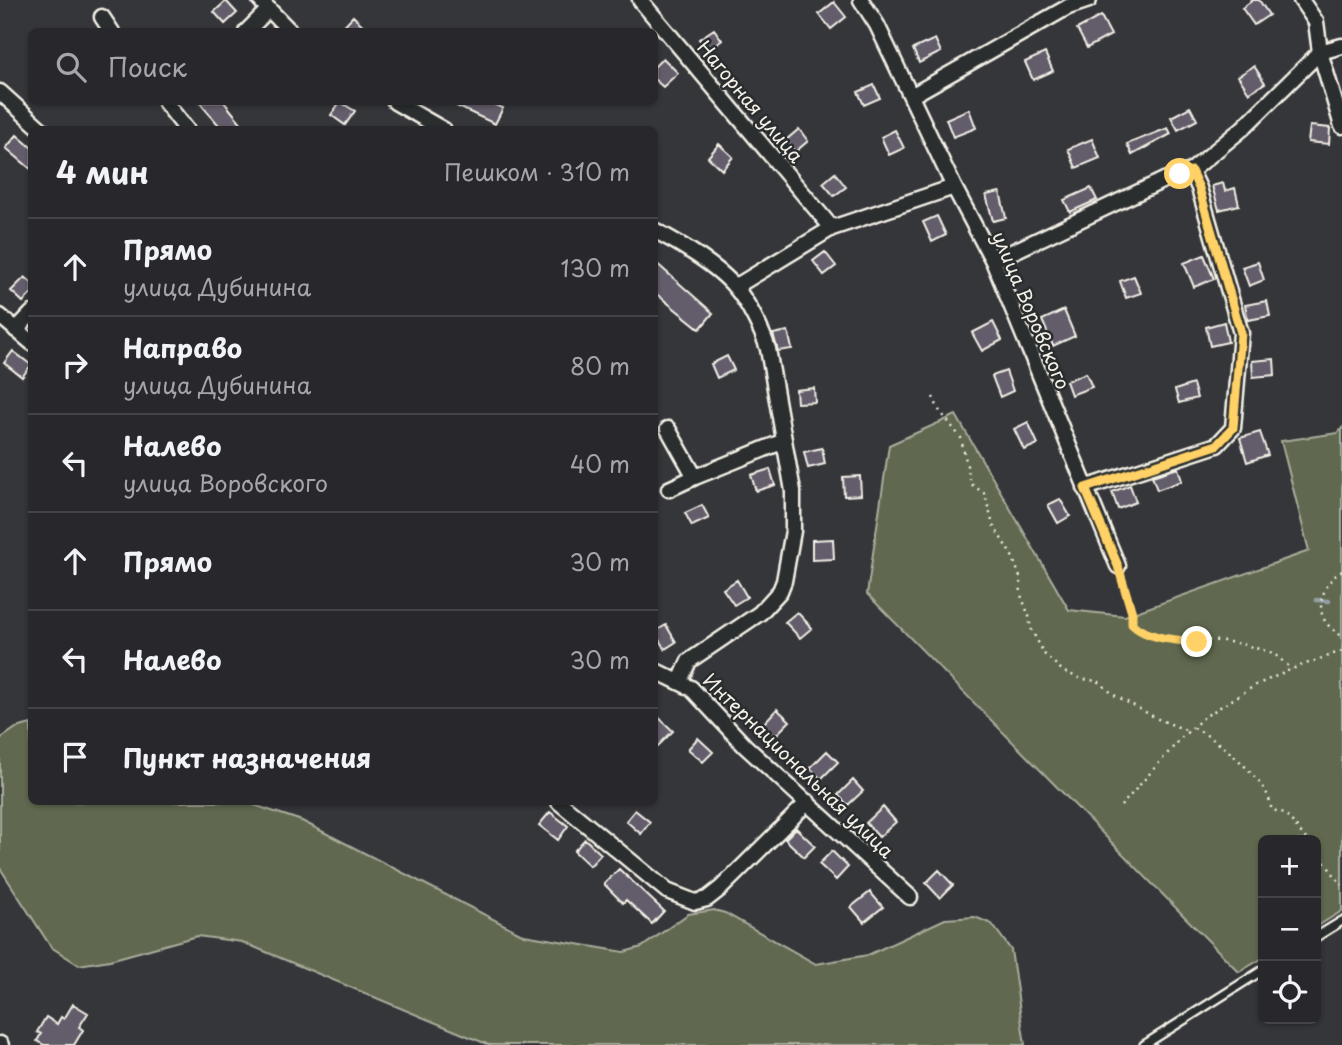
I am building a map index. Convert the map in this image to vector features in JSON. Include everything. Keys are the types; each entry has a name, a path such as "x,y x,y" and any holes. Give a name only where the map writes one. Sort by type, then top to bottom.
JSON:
{"street":[{"name":"Нагорная улица","path":"640,0 832,228"},
{"name":"улица Воровского","path":"861,0 877,25 954,187 993,261 1118,566"},
{"path":"911,96 1066,4 1088,0"},
{"path":"1301,0 1316,22 1320,52 1342,126"},
{"path":"249,28 264,5 287,28"},
{"path":"102,17 109,28"},
{"path":"993,261 1153,185 1191,171 1243,128 1320,52 1342,46"},
{"path":"0,92 38,126"},
{"path":"171,105 184,126"},
{"path":"400,105 438,126"},
{"path":"1085,488 1217,445 1233,428 1241,333 1199,188 1191,171"},
{"path":"735,286 832,228 954,187"},
{"path":"658,233 716,270 735,286 764,336 794,506 789,558 780,591 760,613 689,661 680,681"},
{"path":"0,316 28,340"},
{"path":"16,330 28,317"},
{"path":"668,429 695,477"},
{"path":"669,489 784,441"},
{"name":"Интернациональная улица","path":"658,673 691,688 746,746 910,897"},
{"path":"563,805 667,891 695,901 707,899 721,888 808,802"}],"lane":[{"path":"1321,934 1342,921"},
{"path":"1144,1045 1258,973"}],"path":[{"path":"933,397 939,410 961,438 971,484 985,494 993,524 1012,556 1020,577 1021,595 1030,619 1030,627 1045,655 1064,671 1082,679 1098,681 1114,695 1158,719 1188,730"},
{"path":"1118,566 1132,613 1132,624 1136,628 1171,639 1224,641 1245,645 1273,653 1292,668"},
{"path":"1342,571 1328,582 1322,601 1322,611 1328,625 1342,637"},
{"path":"1121,806 1188,730 1240,695 1292,668 1342,651"},
{"path":"1193,727 1210,736 1250,774 1267,794 1272,810 1285,814 1303,835"},
{"path":"1321,858 1342,885"}],"green space":[{"path":"956,415 1069,610 1125,616 1309,551 1281,441 1338,433 1342,428 1342,911 1321,924 1321,835 1258,835 1258,961 1239,972 867,594 889,445"},
{"path":"28,725 28,805 254,805 302,821 524,935 624,952 642,947 688,914 714,910 725,913 816,964 868,955 945,919 975,917 992,924 1011,950 1025,1045 489,1045 242,942 197,936 110,960 79,965 51,947 0,868 0,739 16,728"}],"building":[{"path":"1253,0 1259,0 1269,15 1254,25 1242,8"},
{"path":"226,1 237,13 225,24 214,12"},
{"path":"834,2 846,17 831,29 819,14"},
{"path":"353,16 366,28 342,28"},
{"path":"1101,16 1111,35 1087,48 1077,29"},
{"path":"714,29 722,40 708,51 699,39"},
{"path":"935,39 941,52 919,63 913,49"},
{"path":"1045,53 1053,71 1033,80 1025,62"},
{"path":"663,58 678,73 663,87 658,83 658,63"},
{"path":"1254,66 1265,83 1249,93 1238,76"},
{"path":"874,85 880,98 864,105 858,92"},
{"path":"202,105 226,105 244,126 220,126"},
{"path":"338,105 345,105 355,111 345,125 331,115"},
{"path":"454,105 496,105 503,108 495,124"},
{"path":"1190,107 1197,120 1178,130 1171,117"},
{"path":"969,109 976,128 953,137 946,119"},
{"path":"1310,126 1330,128 1329,144 1308,142"},
{"path":"1168,128 1171,134 1132,155 1127,144"},
{"path":"799,129 808,141 795,152 786,140"},
{"path":"895,130 904,148 889,155 881,137"},
{"path":"17,135 28,145 28,167 6,148"},
{"path":"1092,139 1100,158 1076,168 1068,149"},
{"path":"719,144 733,157 722,170 708,157"},
{"path":"835,173 846,187 834,196 823,183"},
{"path":"1223,183 1225,191 1235,188 1239,205 1219,210 1212,186"},
{"path":"1091,188 1097,200 1070,212 1064,200"},
{"path":"1000,192 1006,218 993,221 986,195"},
{"path":"937,216 946,235 932,242 923,222"},
{"path":"825,252 836,266 824,275 813,261"},
{"path":"1204,255 1214,279 1194,287 1184,263"},
{"path":"1258,262 1264,280 1249,286 1242,267"},
{"path":"658,265 713,313 700,329 658,295"},
{"path":"1134,276 1141,293 1126,298 1120,281"},
{"path":"25,277 28,280 28,297 23,302 11,291"},
{"path":"1267,301 1270,316 1248,320 1245,305"},
{"path":"1064,310 1075,336 1053,346 1042,320"},
{"path":"993,322 1002,340 982,351 972,333"},
{"path":"1224,322 1228,342 1210,346 1206,327"},
{"path":"788,331 792,349 778,351 773,334"},
{"path":"13,351 28,363 28,369 22,377 4,363"},
{"path":"727,356 734,370 717,378 711,364"},
{"path":"1274,359 1275,375 1253,377 1252,361"},
{"path":"1006,371 1013,391 1000,397 992,376"},
{"path":"1086,373 1092,387 1071,395 1066,381"},
{"path":"1193,384 1197,398 1179,403 1175,390"},
{"path":"814,388 815,402 797,403 796,390"},
{"path":"1028,422 1038,444 1024,450 1014,429"},
{"path":"1260,432 1268,455 1247,462 1240,438"},
{"path":"822,448 825,464 808,468 804,452"},
{"path":"1178,468 1182,481 1157,490 1152,476"},
{"path":"770,469 775,485 756,491 751,475"},
{"path":"860,476 861,495 844,496 843,477"},
{"path":"1130,485 1136,502 1118,509 1112,492"},
{"path":"1060,499 1070,516 1058,523 1048,505"},
{"path":"702,505 709,518 692,526 685,513"},
{"path":"833,539 834,559 812,560 812,540"},
{"path":"737,580 747,597 734,605 723,589"},
{"path":"797,612 812,628 800,638 785,622"},
{"path":"666,625 676,642 665,649 658,638 658,630"},
{"path":"777,709 790,721 774,737 762,725"},
{"path":"658,717 673,731 658,746"},
{"path":"698,738 713,752 703,762 688,749"},
{"path":"827,751 838,762 821,779 810,768"},
{"path":"853,780 863,791 848,805 838,795"},
{"path":"883,807 896,822 879,837 866,823"},
{"path":"635,810 650,822 641,834 626,821"},
{"path":"550,812 568,826 558,840 539,825"},
{"path":"796,828 815,846 804,857 785,839"},
{"path":"585,839 601,854 590,866 574,851"},
{"path":"832,851 848,867 836,880 819,864"},
{"path":"619,869 664,911 652,924 626,900 623,903 604,884"},
{"path":"939,870 953,885 940,898 926,883"},
{"path":"870,892 883,907 864,922 851,907"},
{"path":"73,1004 88,1013 79,1027 83,1030 74,1045 44,1045 37,1041 41,1034 37,1032 46,1017 57,1024 61,1017 64,1019"}],"waterway":[{"path":"1316,600 1329,601"}],"route":[{"path":"1180,174 1191,171 1199,188 1241,333 1233,428 1217,445 1085,488 1118,566 1132,613 1132,624 1145,632 1197,642"}]}
